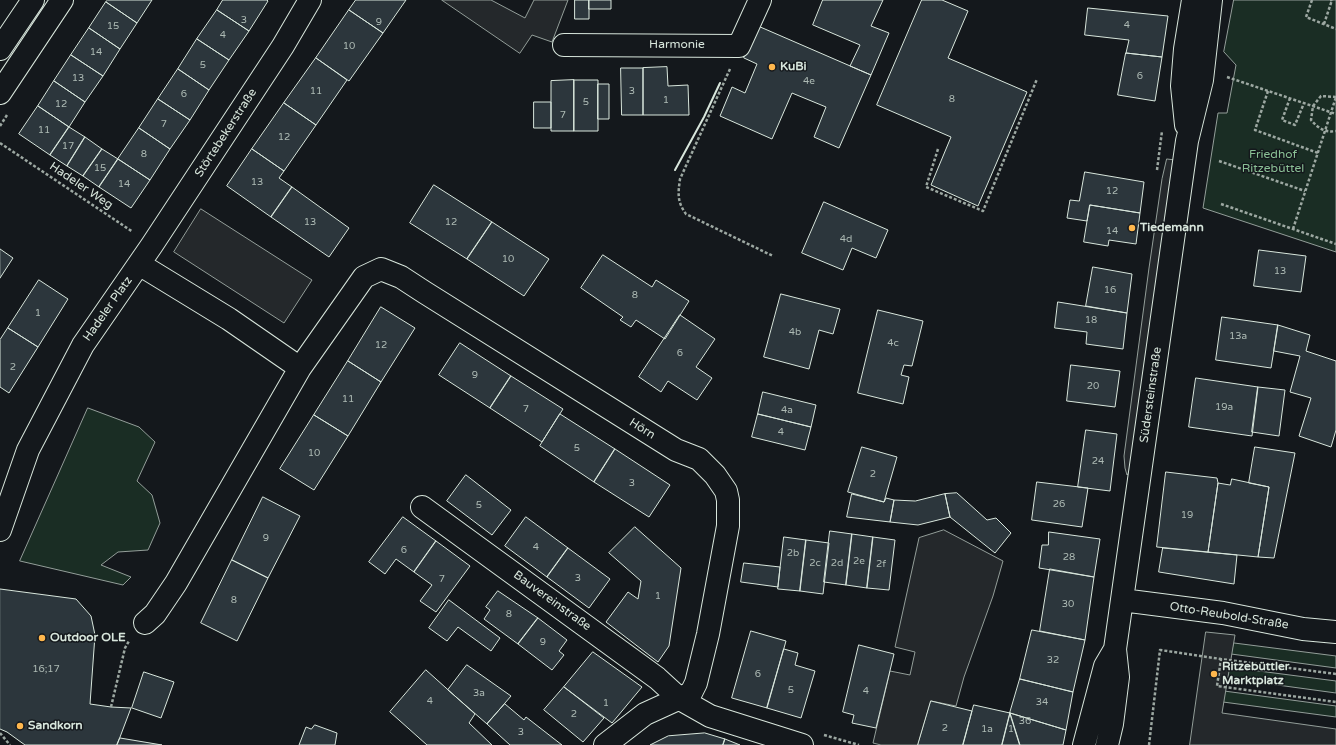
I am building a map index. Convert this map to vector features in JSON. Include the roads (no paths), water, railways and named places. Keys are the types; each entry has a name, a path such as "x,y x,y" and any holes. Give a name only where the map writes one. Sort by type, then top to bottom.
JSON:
{"street":[{"path":"0,49 32,0"},
{"path":"0,93 62,0"},
{"name":"Störtebekerstraße","path":"139,264 283,46 310,0"},
{"name":"Harmonie","path":"564,45 739,46 760,0"},
{"name":"Südersteinstraße","path":"1187,140 1182,86 1185,49 1193,0"},
{"name":"Südersteinstraße","path":"1107,745 1112,724 1118,676 1115,649 1187,140 1202,80 1211,0"},
{"name":"Hadeler Platz","path":"0,530 28,450 79,352 139,264 229,320 300,368"},
{"name":"Hörn","path":"300,368 364,277 381,269 400,278 676,450 699,459 715,475 726,491 728,500 728,526 708,634 696,683 690,693 680,699"},
{"path":"145,623 155,614 176,583 300,368"},
{"name":"Bauvereinstraße","path":"422,507 658,678 680,699 710,716 802,745"},
{"name":"Otto-Reubold-Straße","path":"1122,600 1223,613 1303,629 1336,632"},
{"name":"Südersteinstraße","path":"1084,745 1105,666 1115,649"},
{"path":"605,745 613,737 645,714 680,699"}],"place":[{"name":"KuBi","path":"772,67"},
{"name":"Tiedemann","path":"1132,228"},
{"name":"Outdoor OLE","path":"42,638"},
{"name":"Ritzebüttler Marktplatz","path":"1214,674"},
{"name":"Sandkorn","path":"20,726"}],"park label":[{"name":"Friedhof Ritzebüttel","path":"1273,162"}]}
